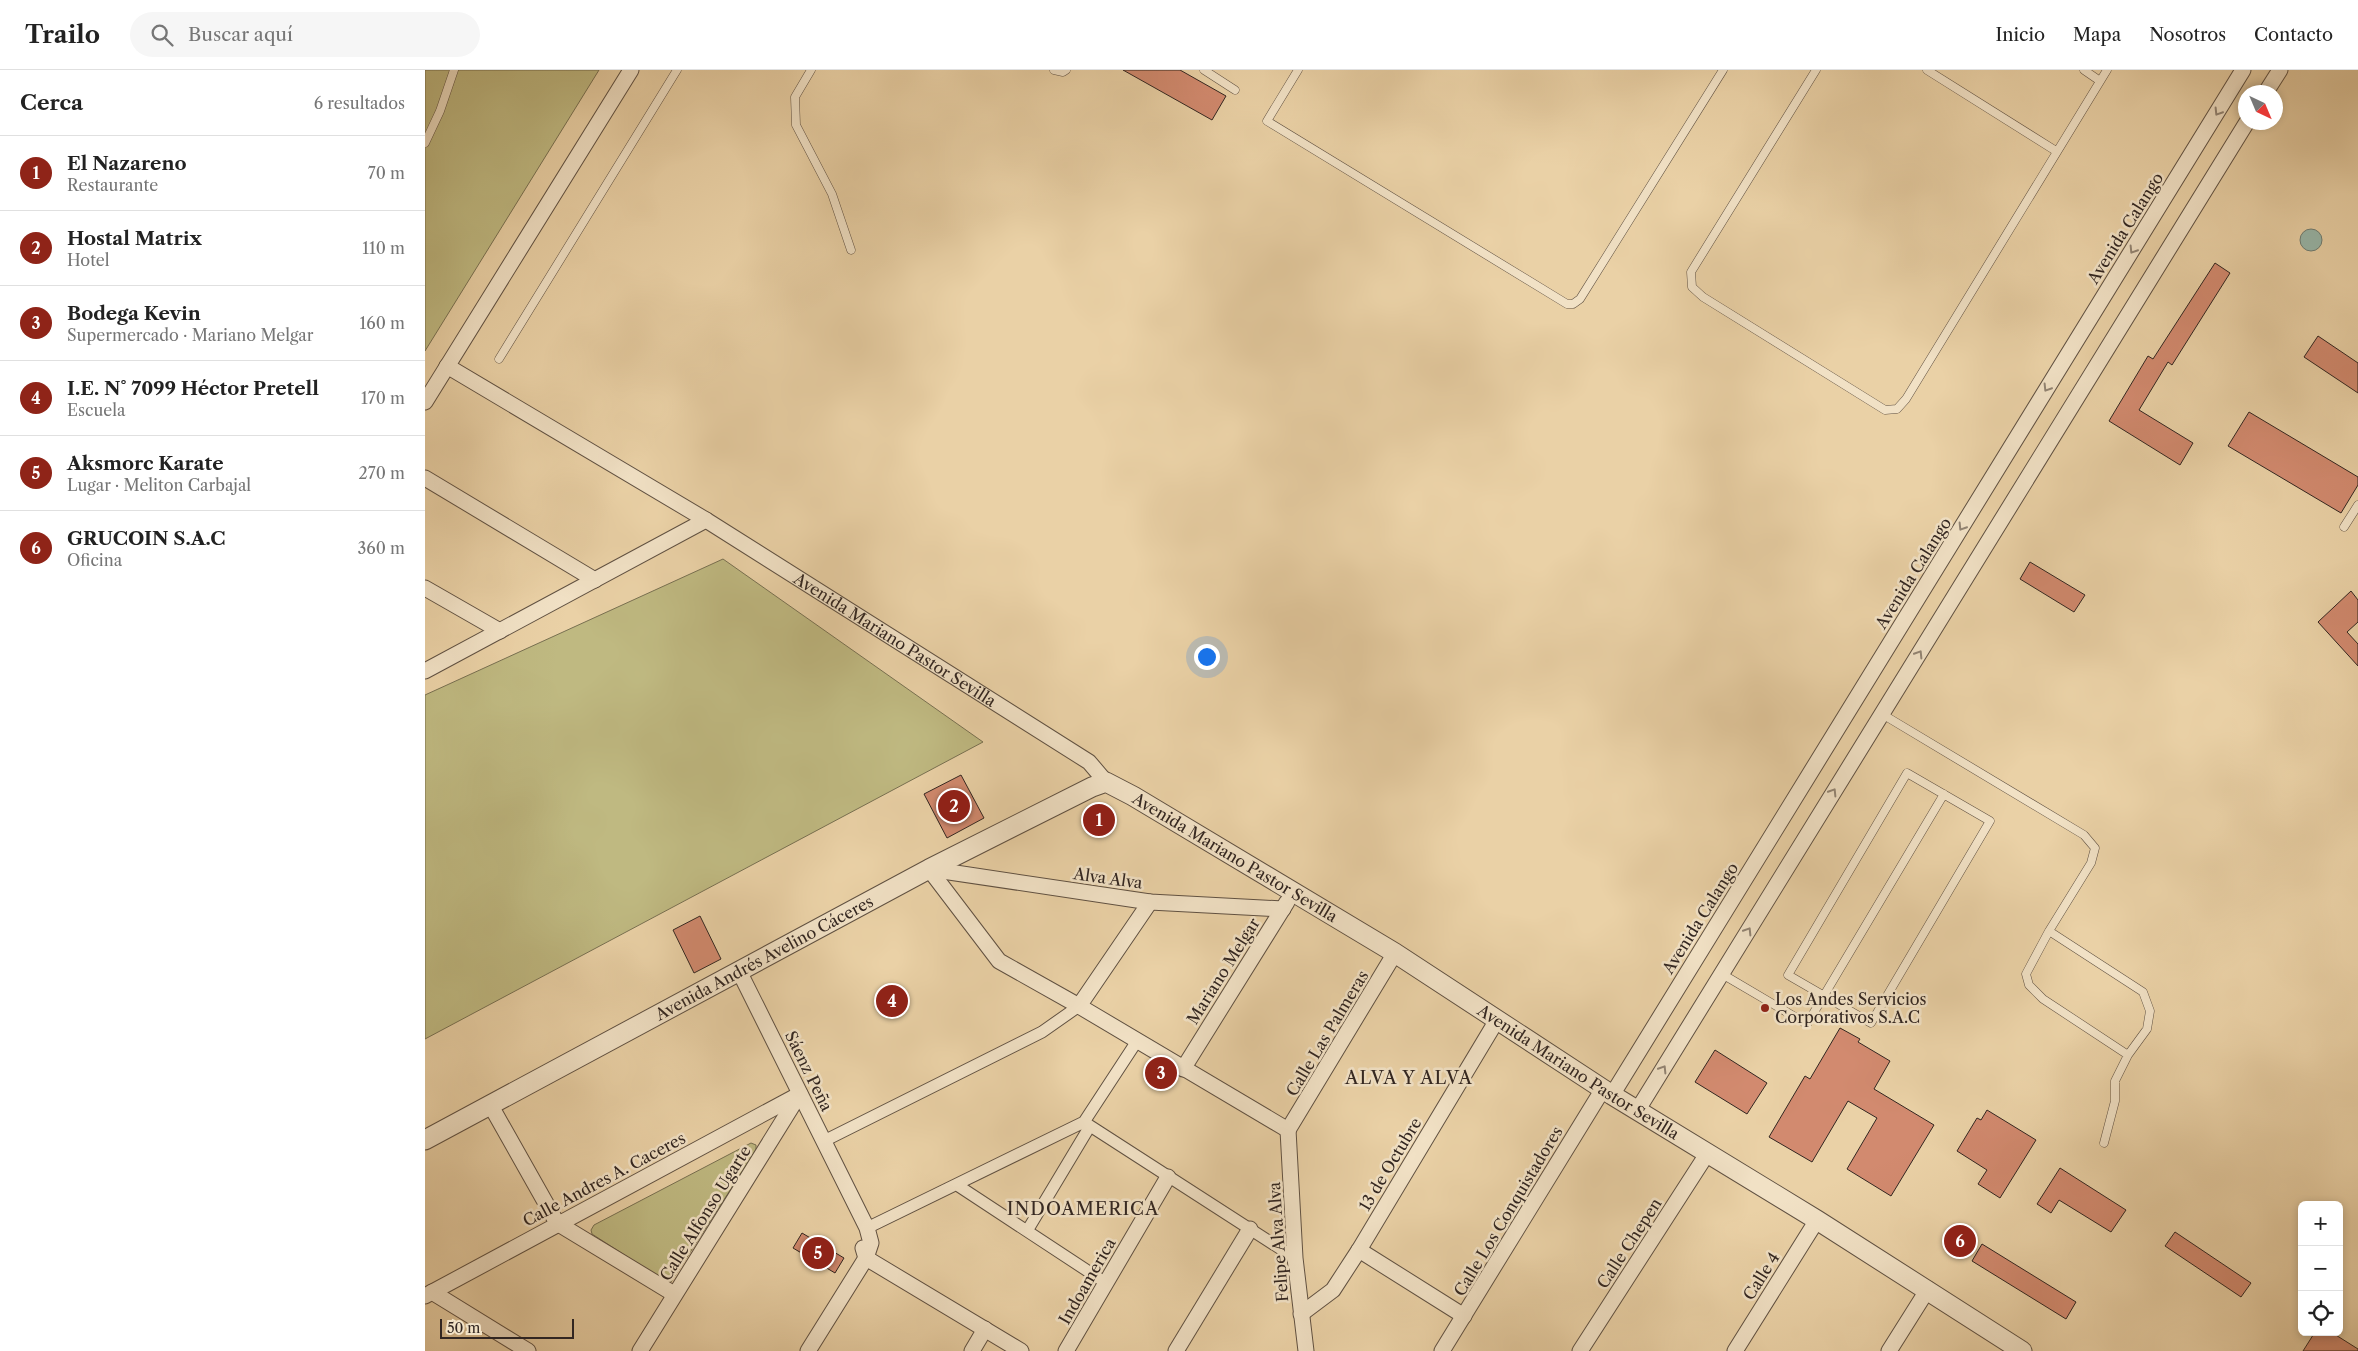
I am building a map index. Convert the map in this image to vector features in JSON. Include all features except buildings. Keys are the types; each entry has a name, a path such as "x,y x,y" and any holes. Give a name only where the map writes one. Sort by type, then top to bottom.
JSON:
{"street":[{"path":"425,402 631,70"},
{"name":"Avenida Calango","path":"1607,1092 2243,70"},
{"path":"2270,85 2279,70"},
{"path":"1637,1110 2242,130"},
{"name":"Avenida Mariano Pastor Sevilla","path":"447,366 706,520 1089,762 1106,782 1133,796 1395,953 1607,1092 1928,1289 2022,1351"},
{"path":"425,478 595,580"},
{"path":"425,671 706,520"},
{"path":"425,588 500,631"},
{"name":"Avenida Andrés Avelino Cáceres","path":"425,1140 929,869 1092,787 1106,782"},
{"path":"929,869 999,962 1079,1006 1288,1130"},
{"name":"Alva Alva","path":"929,869 1150,902 1283,909"},
{"name":"Mariano Melgar","path":"1183,1069 1293,892"},
{"path":"824,1141 1041,1032 1079,1006 1150,902"},
{"name":"Calle Las Palmeras","path":"1288,1130 1395,953"},
{"name":"Sáenz Peña","path":"739,971 867,1228 871,1243 866,1258"},
{"name":"13 de Octubre","path":"1301,1314 1333,1290 1497,1020"},
{"path":"1027,1231 1087,1124 1137,1041"},
{"name":"Calle Los Conquistadores","path":"1442,1351 1607,1092"},
{"name":"Calle Andres A. Caceres","path":"429,1294 557,1223 800,1094"},
{"name":"Calle Alfonso Ugarte","path":"640,1351 800,1094"},
{"path":"491,1106 557,1223 674,1294"},
{"path":"1087,1124 1295,1258"},
{"path":"867,1228 1087,1124"},
{"name":"Felipe Alva Alva","path":"1288,1130 1295,1258 1306,1351"},
{"name":"Calle Chepen","path":"1580,1351 1707,1154"},
{"name":"Indoamerica","path":"1066,1351 1168,1177"},
{"path":"957,1185 1106,1284"},
{"name":"Sáenz Peña","path":"846,1186 866,1258"},
{"name":"Calle 4","path":"1735,1351 1817,1220"},
{"path":"1176,1351 1250,1229"},
{"path":"1359,1250 1464,1316"},
{"path":"808,1351 866,1258 1021,1351"},
{"path":"1889,1351 1928,1289"},
{"path":"429,1294 529,1351"},
{"path":"972,1351 985,1329"}],"lane":[{"path":"425,144 440,111 454,70"},
{"path":"499,359 677,70"},
{"path":"811,70 795,97 796,125 832,194 851,250"},
{"path":"1054,70 1063,72 1066,70"},
{"path":"1204,70 1235,90"},
{"path":"1298,70 1267,121 1567,304 1573,304 1580,299 1723,70"},
{"path":"1816,70 1691,272 1692,287 1703,297 1885,410 1897,409 1906,399 2056,150 2107,70"},
{"path":"1927,70 2056,150"},
{"path":"2084,70 2100,81"},
{"path":"2344,527 2358,505"},
{"path":"1882,714 2084,836 2095,848 2091,863 2049,931 2026,974 2029,985 2043,999 2128,1055"},
{"path":"1907,772 1990,821 1871,1023 1824,996 1788,975 1907,772"},
{"path":"1721,974 1807,1024 1944,794"},
{"path":"2049,931 2143,992 2151,1011 2147,1029 2128,1055 2115,1081 2115,1101 2104,1143"}],"shaded area":[{"path":"425,70 599,70 425,351"},
{"path":"2311,229 2319,232 2322,240 2319,248 2311,251 2303,248 2300,240 2303,232"},
{"path":"723,559 983,742 425,1039 425,695"},
{"path":"751,1143 756,1145 756,1150 671,1282 668,1283 592,1234 591,1230 594,1225"}],"place":[{"name":"Hostal Matrix","path":"954,806"},
{"name":"El Nazareno","path":"1099,820"},
{"name":"I.E. N° 7099 Héctor Pretell","path":"892,1001"},
{"name":"Los Andes Servicios Corporativos S.A.C","path":"1765,1008"},
{"name":"Bodega Kevin","path":"1161,1073"},
{"name":"GRUCOIN S.A.C","path":"1960,1241"},
{"name":"Aksmorc Karate","path":"818,1253"}],"district":[{"name":"ALVA Y ALVA","path":"1409,1078"},
{"name":"INDOAMERICA","path":"1083,1209"}]}
